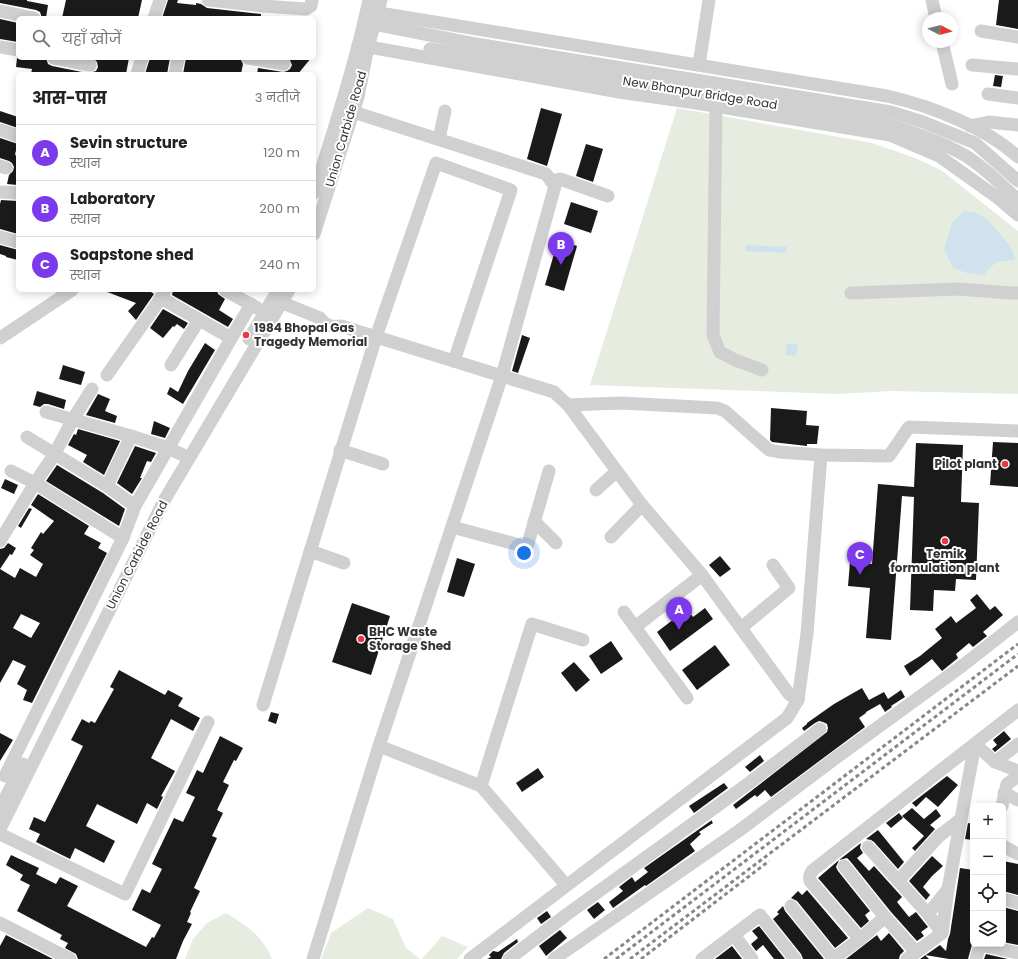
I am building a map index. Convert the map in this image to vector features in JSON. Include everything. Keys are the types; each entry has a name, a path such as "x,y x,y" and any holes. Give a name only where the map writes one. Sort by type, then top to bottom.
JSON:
{"street":[{"path":"155,16 160,0"},
{"path":"208,0 264,3 306,8 311,6 312,0"},
{"name":"Union Carbide Road","path":"316,228 353,112 371,14 381,0"},
{"path":"700,65 709,0"},
{"path":"932,0 935,12"},
{"path":"0,11 24,16"},
{"path":"371,14 700,65 887,96 918,104 970,126 992,137 1017,155"},
{"name":"New Bhanpur Bridge Road","path":"371,14 470,43 891,112 923,122 975,143 1018,181"},
{"path":"981,31 1018,37"},
{"path":"365,42 619,92 716,106 890,135 939,156 998,198 1018,215"},
{"name":"Union Carbide Road","path":"316,187 341,108 365,42"},
{"name":"New Bhanpur Bridge Road","path":"365,42 872,120 929,139 967,157 988,173 1018,200"},
{"path":"0,47 16,50"},
{"path":"943,48 952,84"},
{"path":"63,60 90,66"},
{"path":"138,72 141,60"},
{"path":"175,72 178,60"},
{"path":"260,60 284,64"},
{"path":"972,64 1018,69"},
{"path":"988,94 1018,98"},
{"path":"716,106 713,335 720,352 735,360 762,370"},
{"path":"313,959 379,746 502,376 555,186 546,174 341,108"},
{"path":"439,139 445,111"},
{"path":"970,126 989,122 1018,125"},
{"path":"0,130 16,135"},
{"path":"263,705 340,450 376,337 436,163 511,190 454,361"},
{"path":"552,181 560,179 608,196"},
{"path":"0,192 16,193"},
{"path":"0,237 16,241"},
{"path":"851,293 958,289 1018,293"},
{"path":"4,335 69,292"},
{"path":"229,292 264,313"},
{"path":"107,375 163,294 199,320 231,338"},
{"path":"277,297 320,318 326,315 339,319 341,326 554,392 568,405 642,505 702,575 789,694 798,700"},
{"name":"Union Carbide Road","path":"0,808 167,482 264,313 277,297"},
{"name":"Union Carbide Road","path":"0,829 165,499 277,297"},
{"path":"5,776 123,538 135,506 251,304"},
{"path":"171,365 199,320"},
{"path":"0,541 54,455 73,419 92,389"},
{"path":"568,405 621,403 717,408 725,411 769,450 821,455 889,456 909,427 1018,431"},
{"path":"46,412 131,436 168,448 183,455"},
{"path":"107,486 131,436"},
{"path":"27,437 54,455 107,486 135,506"},
{"path":"340,450 383,464"},
{"path":"470,959 787,718 798,700 807,634 821,455"},
{"path":"452,527 527,547 549,471"},
{"path":"596,490 617,471"},
{"path":"11,472 35,484 123,538"},
{"path":"611,538 642,505"},
{"path":"534,521 556,543"},
{"path":"310,551 344,563"},
{"path":"741,628 789,588 773,565"},
{"path":"635,627 702,575"},
{"path":"624,612 635,627 653,642 687,698"},
{"path":"554,959 740,830 962,666 1018,622"},
{"path":"481,786 532,624 583,640"},
{"path":"860,939 810,881 810,873 1018,710"},
{"path":"0,834 125,894 208,722"},
{"path":"509,959 566,915 820,729"},
{"path":"975,744 994,762 1018,771"},
{"path":"844,866 885,917 912,956 942,933 948,890 975,744"},
{"path":"994,762 1018,744"},
{"path":"379,746 481,786 566,885"},
{"path":"1018,776 1007,784 1003,800 1018,800"},
{"path":"898,881 939,836 961,819"},
{"path":"868,847 928,914 942,933"},
{"path":"1006,848 1018,854"},
{"path":"928,914 948,890"},
{"path":"1006,900 1018,903"},
{"path":"791,906 834,959 885,917"},
{"path":"707,957 760,915 795,959"},
{"path":"0,923 70,959"},
{"path":"734,935 752,959"},
{"path":"976,959 979,947"},
{"path":"993,947 1018,953"}],"shaded area":[{"path":"677,108 872,143 915,158 941,170 1018,231 1018,394 890,391 838,394 590,385"},
{"path":"368,908 393,919 406,948 420,959 321,959 331,933"},
{"path":"226,913 259,937 272,959 185,959 193,939 207,923"},
{"path":"442,936 468,947 457,959 422,959"}],"water":[{"path":"964,211 974,212 987,219 1010,246 1016,260 998,262 984,275 967,273 953,268 944,249 952,223"},
{"path":"746,245 787,247 786,253 745,251"},
{"path":"787,343 798,345 796,356 785,355"}],"building":[{"path":"0,0 27,0 48,5 46,16 41,16 40,12 36,10 0,3"},
{"path":"66,0 142,0 138,16 62,16"},
{"path":"168,0 178,0 177,3 196,5 196,3 201,4 207,8 261,14 261,16 163,16"},
{"path":"999,0 1018,0 1018,29 996,25"},
{"path":"0,19 16,23 16,42 0,39"},
{"path":"17,60 47,60 48,64 52,66 82,72 31,72 32,69 16,67"},
{"path":"95,60 129,60 126,72 92,72 96,71 98,67"},
{"path":"149,60 170,60 167,72 146,72"},
{"path":"186,60 241,60 243,64 241,72 183,72"},
{"path":"290,60 309,60 300,72 283,72 290,69 292,65"},
{"path":"258,68 283,72 257,72"},
{"path":"995,75 1003,76 1001,87 993,86"},
{"path":"541,108 562,114 547,166 527,159"},
{"path":"0,111 16,116 16,127 0,122"},
{"path":"0,138 16,143 16,185 7,184 9,175 13,171 14,167 12,163 0,158"},
{"path":"586,144 603,149 593,182 576,176"},
{"path":"1,200 16,201 16,233 0,229"},
{"path":"571,202 598,211 591,233 564,224"},
{"path":"558,240 577,246 564,291 545,285"},
{"path":"0,245 16,249 16,260 6,257 0,254"},
{"path":"107,292 151,292 154,294 136,320 128,311 136,303"},
{"path":"173,292 218,292 225,299 219,310 233,319 228,327 172,295"},
{"path":"163,309 188,323 184,329 177,324 174,327 173,326 163,338 150,328"},
{"path":"522,335 530,338 518,373 512,371"},
{"path":"205,343 215,350 183,404 167,394 170,387 178,392 188,371"},
{"path":"63,365 85,372 81,385 59,379"},
{"path":"37,391 66,400 64,409 48,404 44,404 40,407 33,405"},
{"path":"98,394 110,399 105,411 117,416 115,423 86,415"},
{"path":"771,408 807,411 806,425 819,426 817,444 807,444 807,446 772,442 770,440"},
{"path":"154,421 170,428 165,438 151,434"},
{"path":"78,429 120,441 104,475 83,462 87,455 68,445 74,434 76,435"},
{"name":"Pilot plant","path":"993,442 1018,443 1018,487 990,485"},
{"name":"Temik formulation plant","path":"916,443 963,445 961,502 979,503 976,580 956,579 955,591 934,590 933,611 910,610 914,497 902,496 891,640 866,638 870,588 848,586 850,562 872,564 878,484 914,487"},
{"path":"135,446 156,453 151,462 147,461 140,478 142,478 132,494 117,483"},
{"path":"57,465 103,493 125,509 119,526 46,481"},
{"path":"5,479 18,485 14,494 1,488"},
{"path":"38,494 89,526 84,534 101,543 98,548 107,553 32,703 23,700 27,690 17,684 26,666 13,660 0,683 0,569 15,578 20,568 36,577 43,564 30,555 34,550 31,548 41,532 43,534 54,521 31,505","holes":["21,614 40,623 31,638 13,628"]},
{"path":"29,508 32,509 21,528 18,526"},
{"path":"8,543 16,548 12,555 10,554 0,569 0,549 4,548"},
{"path":"720,556 731,569 720,577 709,565"},
{"path":"457,558 475,564 464,597 447,592"},
{"path":"977,594 990,610 995,606 1003,615 983,632 987,636 973,647 969,643 956,654 958,658 942,671 932,659 910,676 904,666 920,656 942,638 935,629 951,616 956,623 976,608 970,600"},
{"name":"BHC Waste Storage Shed","path":"352,603 390,616 371,675 332,662"},
{"path":"705,608 713,619 670,651 657,632 687,609 693,617"},
{"path":"611,641 623,659 601,674 589,656"},
{"path":"715,645 730,665 697,690 682,670"},
{"path":"574,662 590,680 576,692 561,673"},
{"path":"119,670 165,695 168,690 183,698 178,706 200,718 193,731 171,719 151,758 175,771 161,796 163,797 157,809 147,803 137,824 97,804 86,826 115,841 104,863 75,848 70,859 36,842 40,834 29,829 34,817 45,822 83,746 71,740 82,719 89,723 91,721 95,723 114,689 110,687"},
{"path":"862,688 869,700 884,692 888,699 901,690 905,697 885,712 880,704 866,712 859,718 865,727 771,797 765,790 757,797 755,795 736,809 733,805 827,732 827,724 819,721 804,731 802,728 807,723 834,704"},
{"path":"271,712 279,714 276,724 268,721"},
{"path":"1004,731 1011,739 995,752 992,749 997,745 993,740"},
{"path":"0,733 13,740 0,761"},
{"path":"220,736 243,748 236,761 234,760 223,782 229,785 217,810 223,813 212,836 217,838 194,888 200,891 187,922 192,924 176,959 78,959 76,954 65,948 68,943 60,939 62,935 17,911 30,885 20,880 23,875 6,865 11,855 39,868 36,874 56,884 60,877 78,886 67,906 146,947 152,937 154,938 161,925 132,910 142,889 150,893 162,869 152,864 174,818 183,822 195,797 186,793 197,770 203,773"},
{"path":"760,755 764,761 750,772 745,767"},
{"path":"538,768 544,777 522,792 516,783"},
{"path":"947,776 958,785 938,807 926,797 916,807 912,803"},
{"path":"724,783 728,788 694,813 689,806"},
{"path":"912,808 924,819 936,809 941,816 930,825 935,829 915,851 912,848 924,836 902,816"},
{"path":"899,813 903,818 891,828 886,823"},
{"path":"711,820 713,823 699,832 701,834 690,844 695,851 613,908 609,902 623,891 619,887 632,877 635,882 648,872 644,868"},
{"path":"968,823 970,823 970,840 965,839"},
{"path":"878,830 904,862 898,869 874,842 866,839"},
{"path":"861,843 860,848 863,853 857,858 869,871 874,866 902,897 897,902 909,917 916,912 928,927 921,932 924,936 917,941 891,912 850,861 847,858 839,860"},
{"path":"932,856 943,866 923,887 930,895 926,900 909,881"},
{"path":"839,860 836,867 838,871 870,911 865,915 869,921 861,928 818,878"},
{"path":"1006,862 1018,864 1018,895 1006,892"},
{"path":"960,868 970,870 970,947 971,947 968,959 949,959 926,955 940,945 946,951"},
{"path":"807,890 848,938 835,948 797,901 791,898 798,891 802,895"},
{"path":"598,902 605,910 594,919 587,910"},
{"path":"783,906 785,911 824,959 803,959 801,954 773,919 779,914 777,912"},
{"path":"1006,908 1018,911 1018,945 1006,943"},
{"path":"547,911 551,917 541,924 537,918"},
{"path":"759,926 785,959 774,959 763,945 756,951 751,944 758,938 752,931"},
{"path":"560,930 567,938 546,956 539,946"},
{"path":"889,933 904,951 900,955 899,959 846,959 877,935 881,941"},
{"path":"6,935 53,959 0,959 0,946"},
{"path":"517,939 518,942 504,953 501,959 487,959 491,957 489,955 493,951 498,952"},
{"path":"732,946 742,959 715,959"},
{"path":"986,954 1008,959 984,959"},
{"path":"925,955 929,959 920,959"}],"railway":[{"path":"604,959 1018,644"},
{"path":"616,959 1018,654"},
{"path":"630,959 1018,666"},
{"path":"641,959 769,861"}],"place":[{"name":"Laboratory","path":"561,265"},
{"name":"1984 Bhopal Gas Tragedy Memorial","path":"246,335"},
{"name":"Pilot plant","path":"1005,464"},
{"name":"Temik formulation plant","path":"945,541"},
{"name":"Soapstone shed","path":"860,575"},
{"name":"Sevin structure","path":"679,630"},
{"name":"BHC Waste Storage Shed","path":"361,639"}]}
